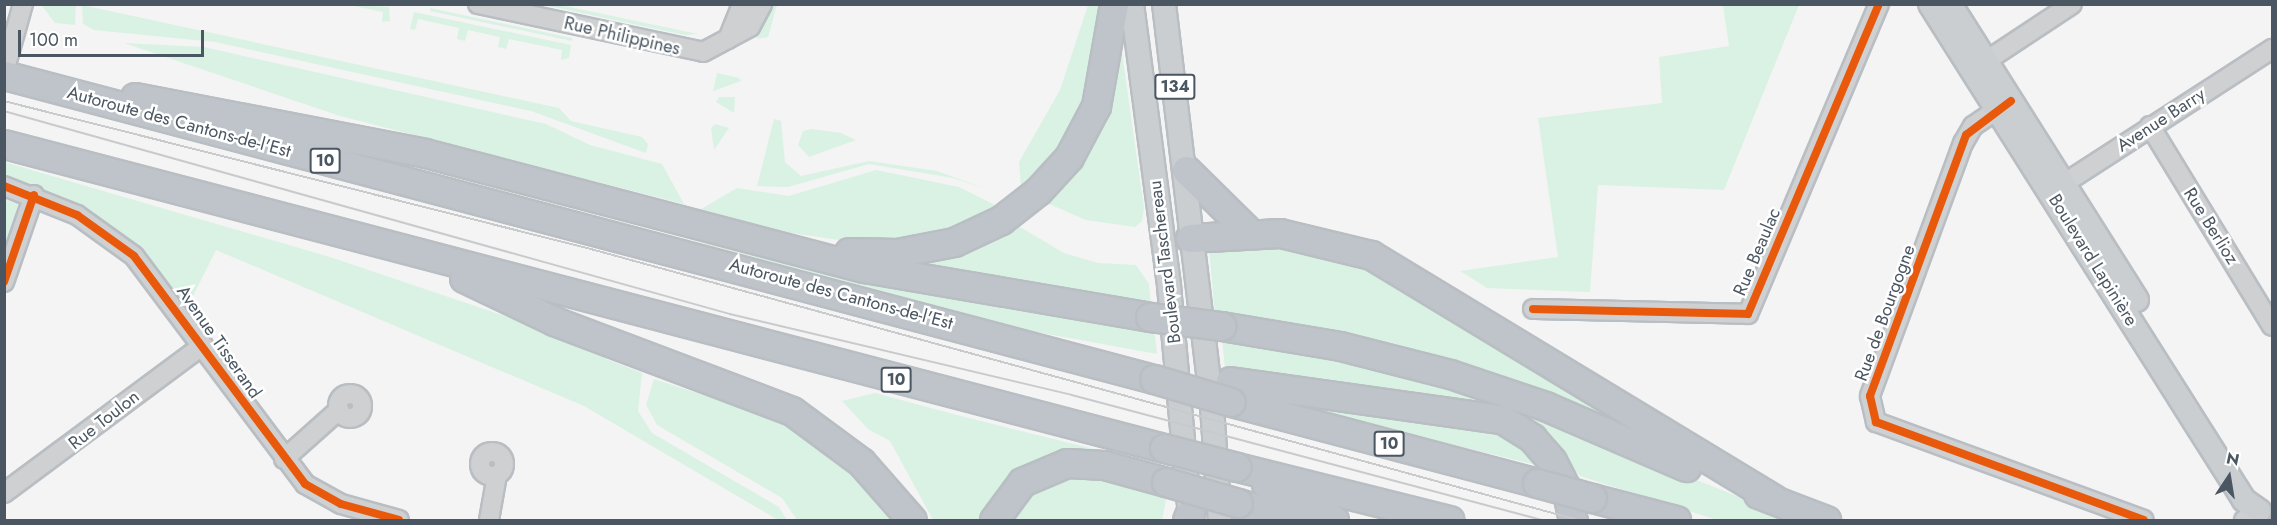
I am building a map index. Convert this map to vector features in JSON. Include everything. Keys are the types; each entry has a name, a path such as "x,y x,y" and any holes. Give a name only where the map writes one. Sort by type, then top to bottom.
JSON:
{"highway":[{"path":"754,239 897,253 954,242 1006,217 1038,191 1069,157 1096,106 1114,4"},
{"name":"Autoroute des Cantons-de-l'Est","path":"4,74 1102,364 1231,392 1537,483 1676,520"},
{"path":"50,87 181,103 365,139 754,239 961,288 1340,346 1450,374 1826,520"},
{"name":"10","path":"4,144 1237,467 1450,520"},
{"path":"1186,170 1250,233"},
{"path":"1191,238 1250,233 1323,240 1386,263 1643,425 1774,499"},
{"path":"404,249 554,321 792,411 856,458 912,520"},
{"path":"1231,392 1502,420 1532,438 1552,461 1566,488 1574,520"},
{"path":"994,520 1022,482 1066,463 1104,465 1166,482 1229,512 1296,520"},
{"path":"1237,467 1334,520"}],"main road":[{"name":"Boulevard Taschereau","path":"1132,4 1162,239 1189,518"},
{"name":"Boulevard Taschereau","path":"1164,4 1186,170 1191,238 1212,407 1229,512"},
{"name":"Boulevard Lapinière","path":"1930,4 2004,105 2057,188 2244,500 2257,517"},
{"name":"Boulevard Lapinière","path":"1950,4 1986,61 2004,105"},
{"path":"1162,239 1191,238"}],"street":[{"name":"Rue Philippines","path":"478,4 692,51 728,39 750,27 762,4"},
{"path":"728,39 742,4"},
{"name":"Rue Beaulac","path":"1533,309 1748,314 1879,4"},
{"path":"1986,61 2072,4"},
{"path":"4,74 23,5"},
{"name":"Avenue Barry","path":"2057,188 2150,126 2270,54"},
{"name":"Rue de Bourgogne","path":"2004,105 1973,126 1963,143 1870,396 1876,422 2145,520"},
{"name":"Rue Berlioz","path":"2150,126 2272,326"},
{"name":"Avenue Tisserand","path":"4,186 34,195 87,221 134,256 203,345 284,459 324,496 399,520"},
{"path":"4,282 34,195"},
{"name":"Rue Toulon","path":"4,493 203,345"},
{"path":"284,459 339,410"},
{"path":"489,520 497,475"}],"green space":[{"path":"76,5 75,25 55,23 42,6"},
{"path":"82,5 559,108 571,121 642,137 648,144 646,153 531,111 215,42 94,30 83,24"},
{"path":"349,5 389,7 390,21 382,22 383,12"},
{"path":"544,5 560,5 698,34 685,35"},
{"path":"772,5 777,5 768,37 757,39"},
{"path":"1088,5 1104,5 1097,67 1070,137 1021,187 1019,162 1060,90"},
{"path":"1723,5 1799,5 1724,190 1598,185 1590,292 1487,288 1460,271 1558,257 1538,118 1662,103 1659,57 1729,46"},
{"path":"430,8 572,38 572,41 430,11"},
{"path":"414,12 571,45 569,58 561,60 562,50 509,39 506,49 498,47 500,37 468,30 465,41 457,39 459,28 418,19 415,30 410,29"},
{"path":"1120,39 1144,208 1142,221 1135,227 1086,220 1040,200"},
{"path":"124,43 204,47 546,124 590,145 662,164 684,204 340,116"},
{"path":"717,73 739,78 741,81 713,91"},
{"path":"719,97 735,97 734,113 716,102"},
{"path":"774,119 781,121 785,162 801,176 869,161 937,171 989,190 953,178 869,164 788,187 757,186"},
{"path":"715,124 729,128 714,150 711,128"},
{"path":"811,129 841,133 856,140 809,157 798,145 803,131"},
{"path":"4,162 330,257 609,351 606,359 642,373 638,411 652,433 779,507 787,520 778,520 584,406 216,250 188,306 119,231 66,198 5,177"},
{"path":"876,170 959,187 997,206 984,218 916,240 853,242 784,232 701,209 737,188 789,196"},
{"path":"5,200 18,203 5,258"},
{"path":"1012,222 1064,253 1098,263 1136,265 1149,284 1151,306 1002,286 896,259"},
{"path":"707,239 1154,327 1157,354 1031,331 705,244"},
{"path":"1251,243 1346,254 1647,434 1215,314 1209,248"},
{"path":"1222,338 1468,389 1797,520 1717,520 1580,476 1545,434 1225,369"},
{"path":"654,379 785,422 846,467 895,520 797,520 782,498 657,425 646,405"},
{"path":"875,393 1106,452 1086,455 986,520 933,520 890,441 868,429 842,401"},
{"path":"1296,400 1492,425 1549,468 1295,406"},
{"path":"1082,471 1168,491 1162,520 1003,520 1020,496"}],"tram line":[{"path":"4,101 591,249 1578,520"},
{"path":"4,111 730,314 1072,395 1541,520"}],"cycle path":[{"path":"1533,309 1748,314 1879,4"},
{"path":"2011,101 1966,135 1870,396 1876,422 2144,520"},
{"path":"4,186 77,215 134,256 305,484 341,504 399,520"},
{"path":"4,282 34,195"}]}
